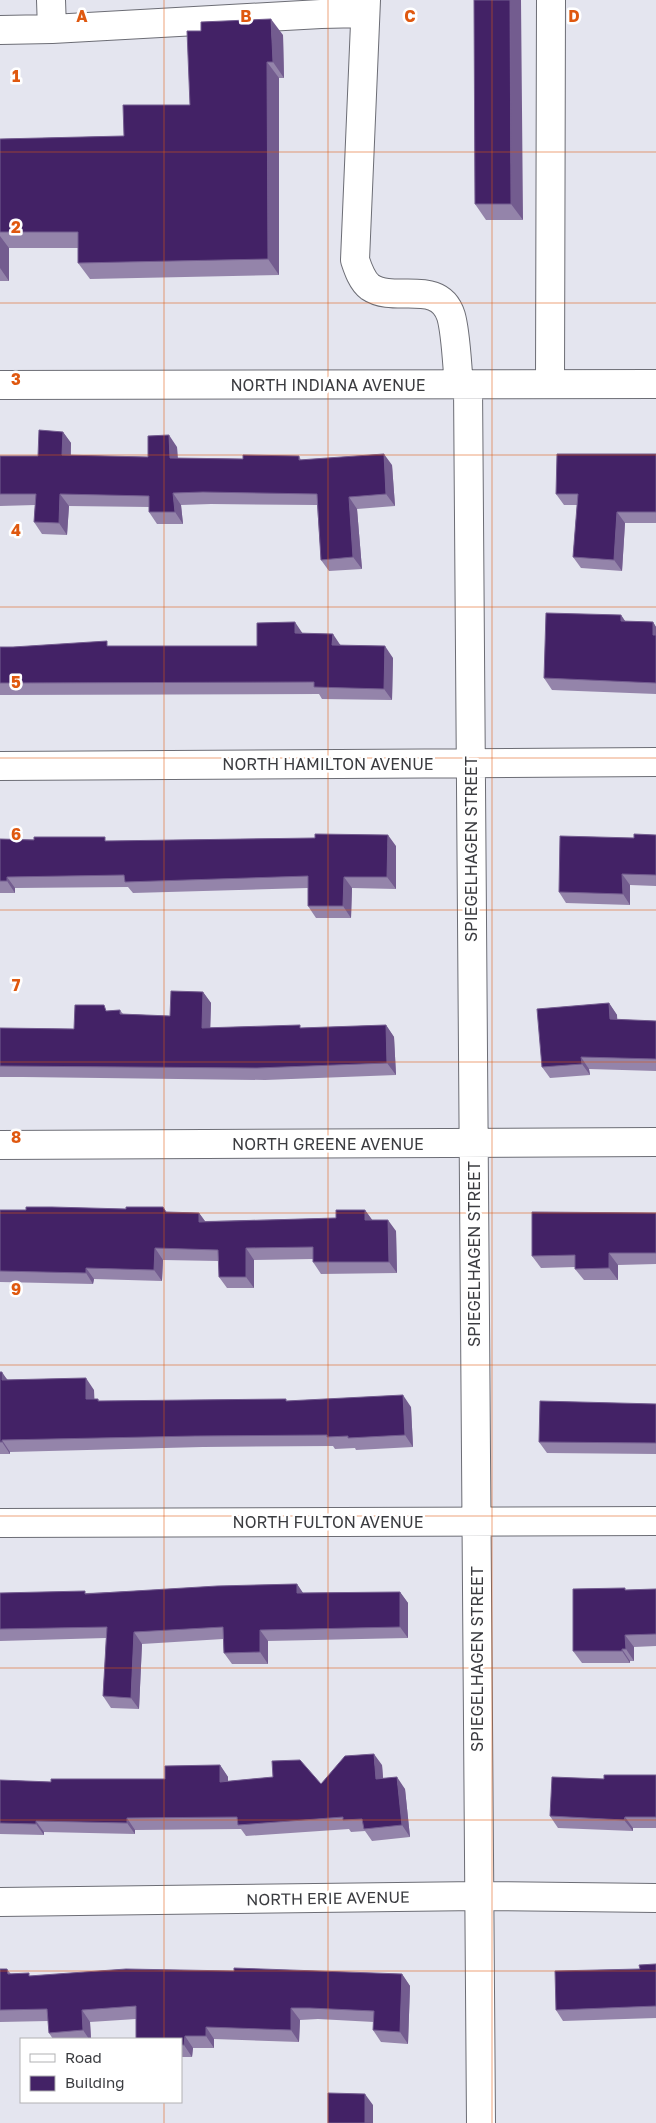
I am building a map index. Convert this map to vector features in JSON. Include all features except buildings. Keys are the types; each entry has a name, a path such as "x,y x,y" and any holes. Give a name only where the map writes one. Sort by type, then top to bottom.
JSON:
{"street":[{"path":"51,0 52,29"},
{"path":"550,384 551,0"},
{"path":"0,30 52,29 321,14 366,6"},
{"name":"SPIEGELHAGEN STREET","path":"366,6 355,260 360,274 369,286 387,294 430,294 444,304 450,316 464,385 474,1143 481,2123"},
{"name":"NORTH INDIANA AVENUE","path":"0,385 656,384"},
{"name":"NORTH HAMILTON AVENUE","path":"0,766 656,762"},
{"name":"NORTH GREENE AVENUE","path":"0,1145 656,1142"},
{"name":"NORTH FULTON AVENUE","path":"0,1523 656,1521"},
{"name":"NORTH ERIE AVENUE","path":"0,1902 479,1896 656,1898"}]}
